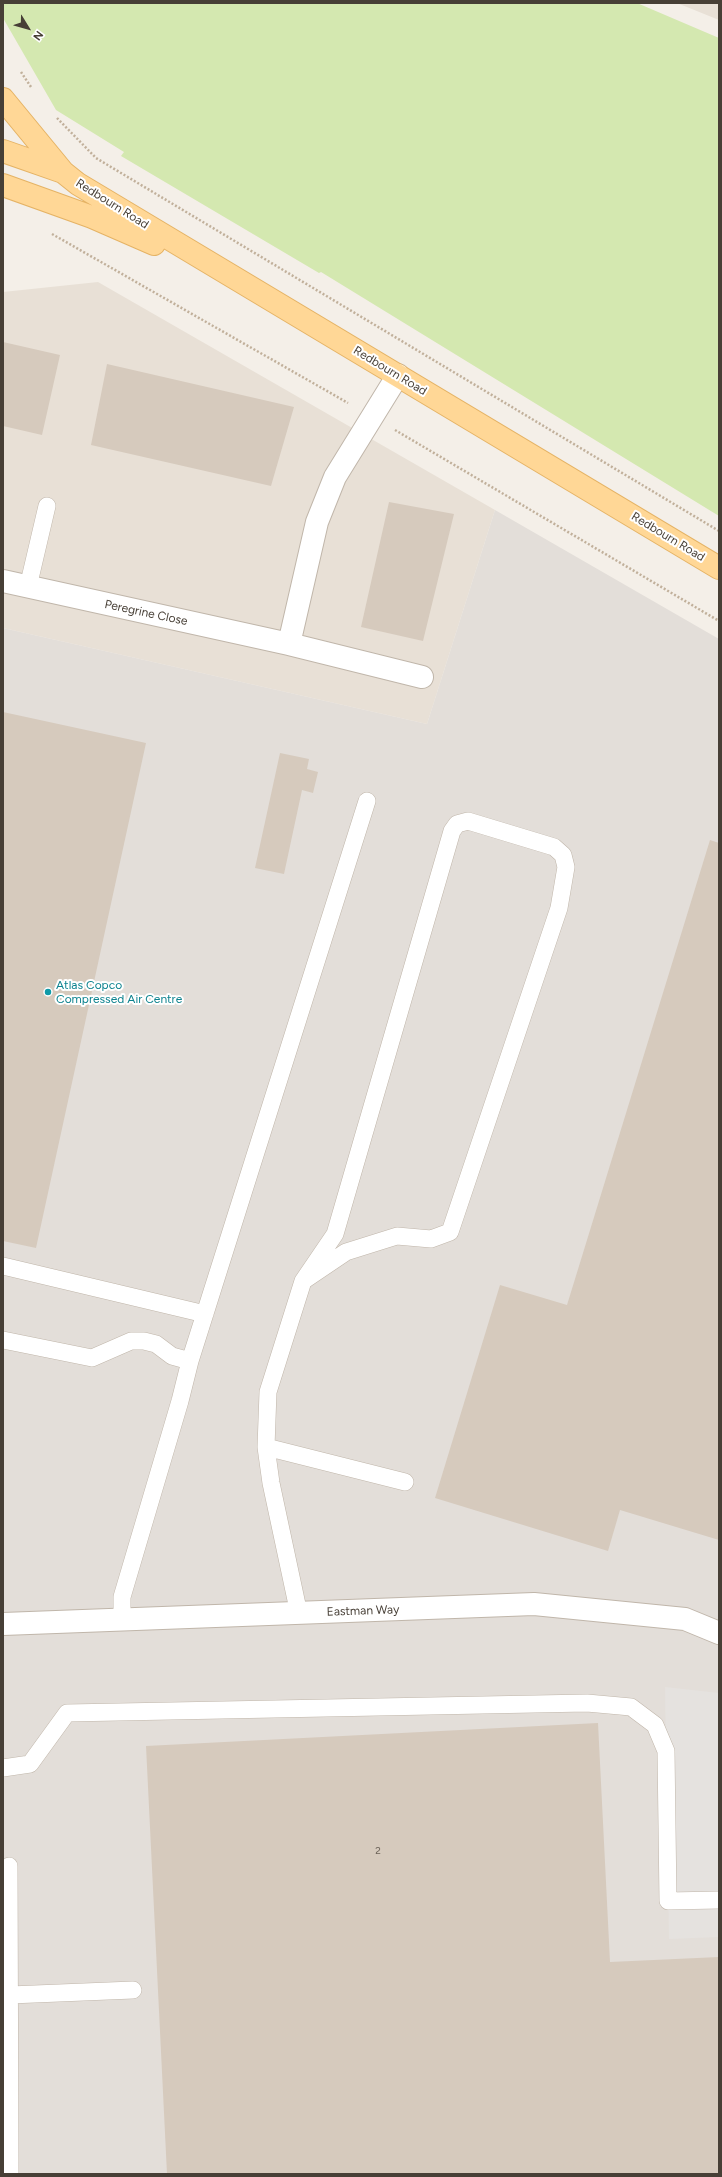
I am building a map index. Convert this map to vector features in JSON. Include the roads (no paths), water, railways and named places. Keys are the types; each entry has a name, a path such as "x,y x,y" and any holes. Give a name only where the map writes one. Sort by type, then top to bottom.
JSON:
{"main road":[{"name":"Redbourn Road","path":"3,99 62,172"},
{"name":"Redbourn Road","path":"3,151 62,172 116,207 719,568"},
{"path":"3,185 92,217 252,288"}],"street":[{"path":"290,644 317,522 322,509 335,477 398,375"},
{"name":"Peregrine Close","path":"3,581 290,644 422,677"},
{"name":"Eastman Way","path":"3,1624 534,1604 685,1620 719,1633"}],"lane":[{"path":"28,587 47,506"},
{"path":"122,1619 122,1597 180,1401 190,1362 367,801"},
{"path":"299,1614 271,1483 266,1447 268,1392 303,1281 335,1234 452,830 457,824 468,821 554,847 563,855 566,867 559,908 450,1232 431,1239 397,1236 346,1252 303,1281"},
{"path":"3,1266 205,1314"},
{"path":"3,1340 92,1358 131,1341 144,1340 156,1344 172,1356 190,1362"},
{"path":"266,1447 405,1482"},
{"path":"3,1768 30,1764 67,1714 587,1703 631,1707 655,1725 666,1751 668,1901 719,1900"},
{"path":"9,1866 10,2174"},
{"path":"10,1995 133,1990"}],"place":[{"name":"Atlas Copco Compressed Air Centre","path":"48,992"}]}
